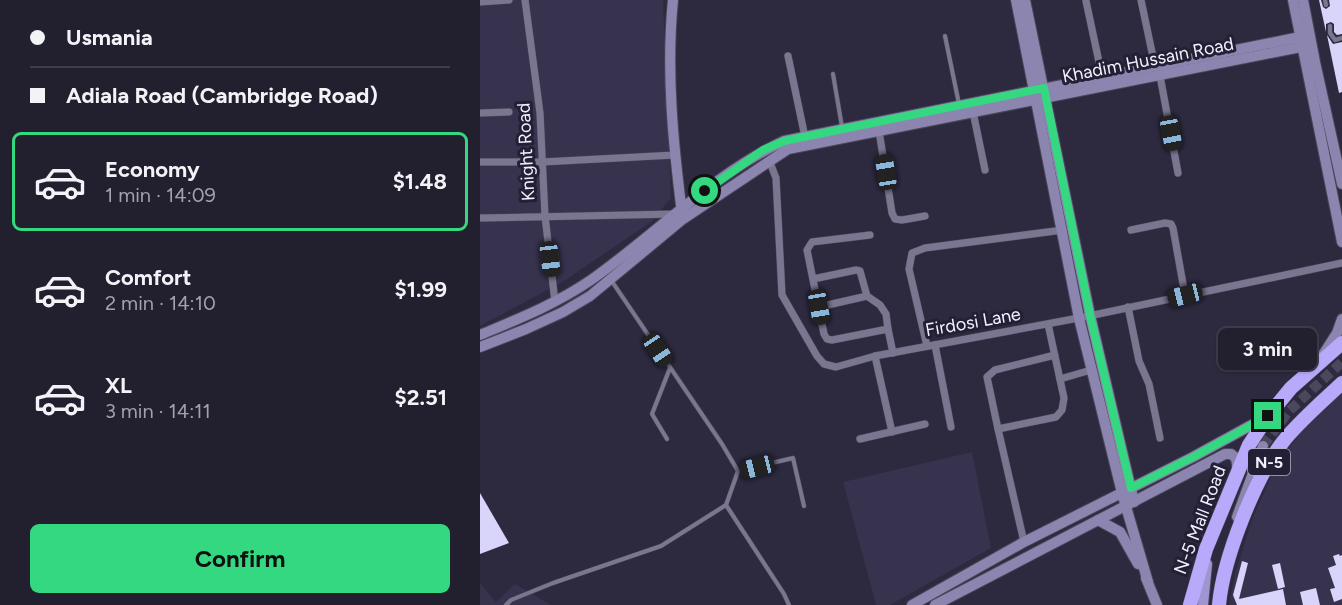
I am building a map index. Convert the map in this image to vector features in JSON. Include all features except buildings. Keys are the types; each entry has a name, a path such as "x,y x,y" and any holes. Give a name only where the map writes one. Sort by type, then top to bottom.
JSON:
{"highway":[{"name":"N-5 Mall Road","path":"1190,605 1213,533 1249,445 1268,416 1292,388 1342,343"},
{"name":"N-5","path":"1227,561 1257,484 1270,460 1291,433 1342,383"},
{"path":"1219,605 1227,561"}],"main road":[{"path":"673,0 671,19 673,128 680,214"},
{"path":"1016,0 1040,93 1085,316 1091,370 1126,490 1148,582"},
{"path":"1025,0 1063,230 1126,490"},
{"path":"1293,0 1342,184"},
{"path":"1303,0 1304,43 1342,242"},
{"name":"Khadim Hussain Road","path":"480,335 555,303 591,280 763,150 784,141 959,105 1040,93 1304,43"},
{"name":"Khadim Hussain Road","path":"480,347 564,312 590,296 680,214 788,149 973,112 1102,76 1159,70"},
{"path":"1316,366 1337,333 1342,319"},
{"path":"912,605 1024,542 1193,457 1268,416"},
{"path":"1227,561 1236,519 1263,446"},
{"path":"935,605 1225,454 1231,454 1236,458 1238,471"},
{"path":"1098,520 1120,531 1148,582 1157,605"},
{"path":"1203,605 1204,580 1213,533"}],"street":[{"path":"480,2 509,0"},
{"name":"Knight Road","path":"525,0 540,113 545,216 555,303"},
{"path":"1141,0 1153,57 1159,70 1178,173"},
{"path":"1086,1 1102,76"},
{"path":"788,56 805,137"},
{"path":"480,113 509,112"},
{"path":"973,112 985,170"},
{"path":"879,130 892,213 895,219 925,216"},
{"path":"480,162 542,162 675,155"},
{"name":"Firdosi Lane","path":"769,160 776,178 782,295 824,364 836,367 875,356 1048,324 1342,262"},
{"path":"480,218 680,214"},
{"path":"1131,230 1171,224 1185,295"},
{"path":"951,427 909,269 912,253 925,248 1063,230"},
{"path":"870,235 812,242 807,250 824,334 827,339 888,329"},
{"path":"813,279 856,270 860,272 867,296 880,305 886,314 893,353"},
{"path":"819,307 867,296"},
{"path":"1128,307 1139,361 1149,384 1160,438"},
{"path":"998,429 1056,417 1062,410 1064,398 1048,324"},
{"path":"1024,542 987,377 995,370 1055,354"},
{"path":"875,356 892,432"},
{"path":"1060,379 1091,370"},
{"path":"860,439 925,424"}],"lane":[{"path":"1330,26 1330,33 1335,40 1342,38"},
{"path":"945,36 959,105"},
{"path":"833,74 843,129"},
{"path":"610,279 738,471"},
{"path":"667,439 652,414 670,368"},
{"path":"738,471 793,458 804,506"},
{"path":"506,605 511,600 553,583 661,546 726,505 738,471"},
{"path":"726,505 789,605"}],"shaded area":[{"path":"480,0 663,0 671,198 651,222 564,281 480,326"},
{"path":"1342,393 1342,605 1229,605 1235,574 1253,517 1277,464 1302,431"},
{"path":"972,452 991,548 890,605 876,605 843,482"},
{"path":"480,583 496,602 515,584 551,605 480,605"}],"tunnel":[{"path":"1263,446 1289,411 1342,362"}],"route":[{"path":"705,191 763,150 784,141 1044,88 1090,315 1131,488 1268,416"}]}
